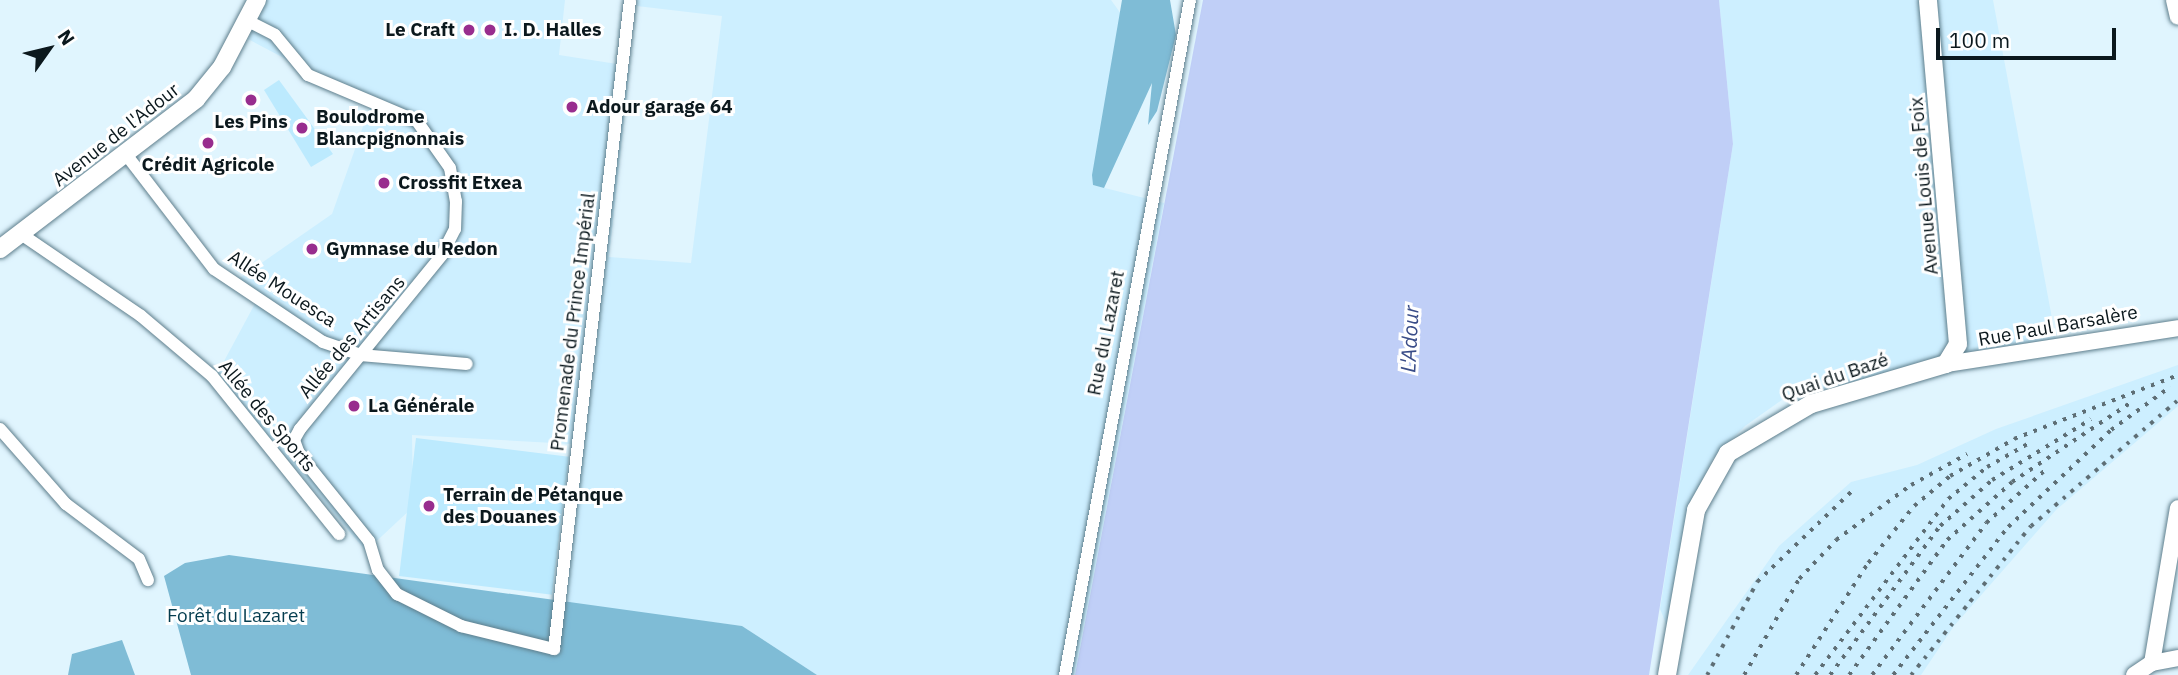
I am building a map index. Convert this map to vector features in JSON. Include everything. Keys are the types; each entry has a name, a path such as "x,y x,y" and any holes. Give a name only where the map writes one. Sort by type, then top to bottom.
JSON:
{"main road":[{"name":"Avenue de l'Adour","path":"0,248 128,157 205,90 248,21 257,0"},
{"name":"Avenue Louis de Foix","path":"1928,0 1958,335 1946,364"},
{"name":"Quai du Bazé","path":"1667,675 1696,510 1728,453 1811,404 1946,364"}],"street":[{"name":"Promenade du Prince Impérial","path":"554,649 630,0"},
{"name":"Rue du Lazaret","path":"1065,675 1190,0"},
{"path":"2174,0 2178,17"},
{"name":"Allée des Artisans","path":"248,21 275,36 308,75 417,121 450,168 456,201 446,246 426,280 359,355 300,429 294,440 299,454 369,541 378,570 397,594 461,626 554,649"},
{"name":"Allée Mouesca","path":"128,157 215,269 323,342 359,355 467,363"},
{"name":"Allée des Sports","path":"21,234 141,316 212,376 339,534"},
{"name":"Rue Paul Barsalère","path":"1946,364 2178,328"},
{"path":"0,429 66,504 139,559 148,580"},
{"path":"2152,663 2178,508"},
{"path":"2134,675 2152,663 2178,658"}],"shaded area":[{"path":"266,0 565,0 559,55 630,66 609,257 691,263 722,16 637,6 637,0 1111,0 1124,18 1093,185 1164,203 1075,675 817,675 742,626 563,603 572,444 412,435 413,507 366,551 216,376 257,300 237,280 332,214 371,104 248,39"},
{"path":"1719,0 1993,0 2056,340 1786,397 1745,426 1713,458 1698,488 1669,631 1660,609 1733,144"},
{"name":"Boulodrome Blancpignonnais","path":"279,80 333,154 311,167 264,90"},
{"path":"2178,365 2178,406 2056,510 1954,626 1921,675 1688,675 1779,546 1851,482 1917,465 1996,429"},
{"path":"416,438 569,457 552,595 399,576"}],"green space":[{"path":"1122,0 1170,0 1176,35 1157,111 1148,125 1152,83 1104,188 1093,185 1092,175"},
{"name":"Forêt du Lazaret","path":"229,555 742,626 817,675 191,675 164,576 185,563"},
{"name":"Forêt du Lazaret","path":"122,640 135,675 68,675 72,654"}],"water":[{"name":"L'Adour","path":"1203,0 1719,0 1733,144 1649,675 1075,675"}],"railway":[{"path":"1796,675 1868,563 1914,506 1950,476 2014,439 2178,375"},
{"path":"1893,675 2008,527 2111,430 2170,387"},
{"path":"1911,675 2031,526 2178,400"},
{"path":"1849,675 1947,540 2012,482 2130,403"},
{"path":"1830,675 1940,526 1992,480 2091,419"},
{"path":"1815,675 1948,499 1987,467 2031,442"},
{"path":"1744,675 1799,579 1836,540 1911,485 1967,454"},
{"path":"1872,675 1986,523 2045,470"},
{"path":"1707,675 1757,582 1854,489"}],"place":[{"name":"Le Craft","path":"469,30"},
{"name":"I. D. Halles","path":"490,30"},
{"name":"Les Pins","path":"251,100"},
{"name":"Adour garage 64","path":"572,107"},
{"name":"Boulodrome Blancpignonnais","path":"302,128"},
{"name":"Crédit Agricole","path":"208,143"},
{"name":"Crossfit Etxea","path":"384,183"},
{"name":"Gymnase du Redon","path":"312,249"},
{"name":"La Générale","path":"354,406"},
{"name":"Terrain de Pétanque des Douanes","path":"429,506"}]}
